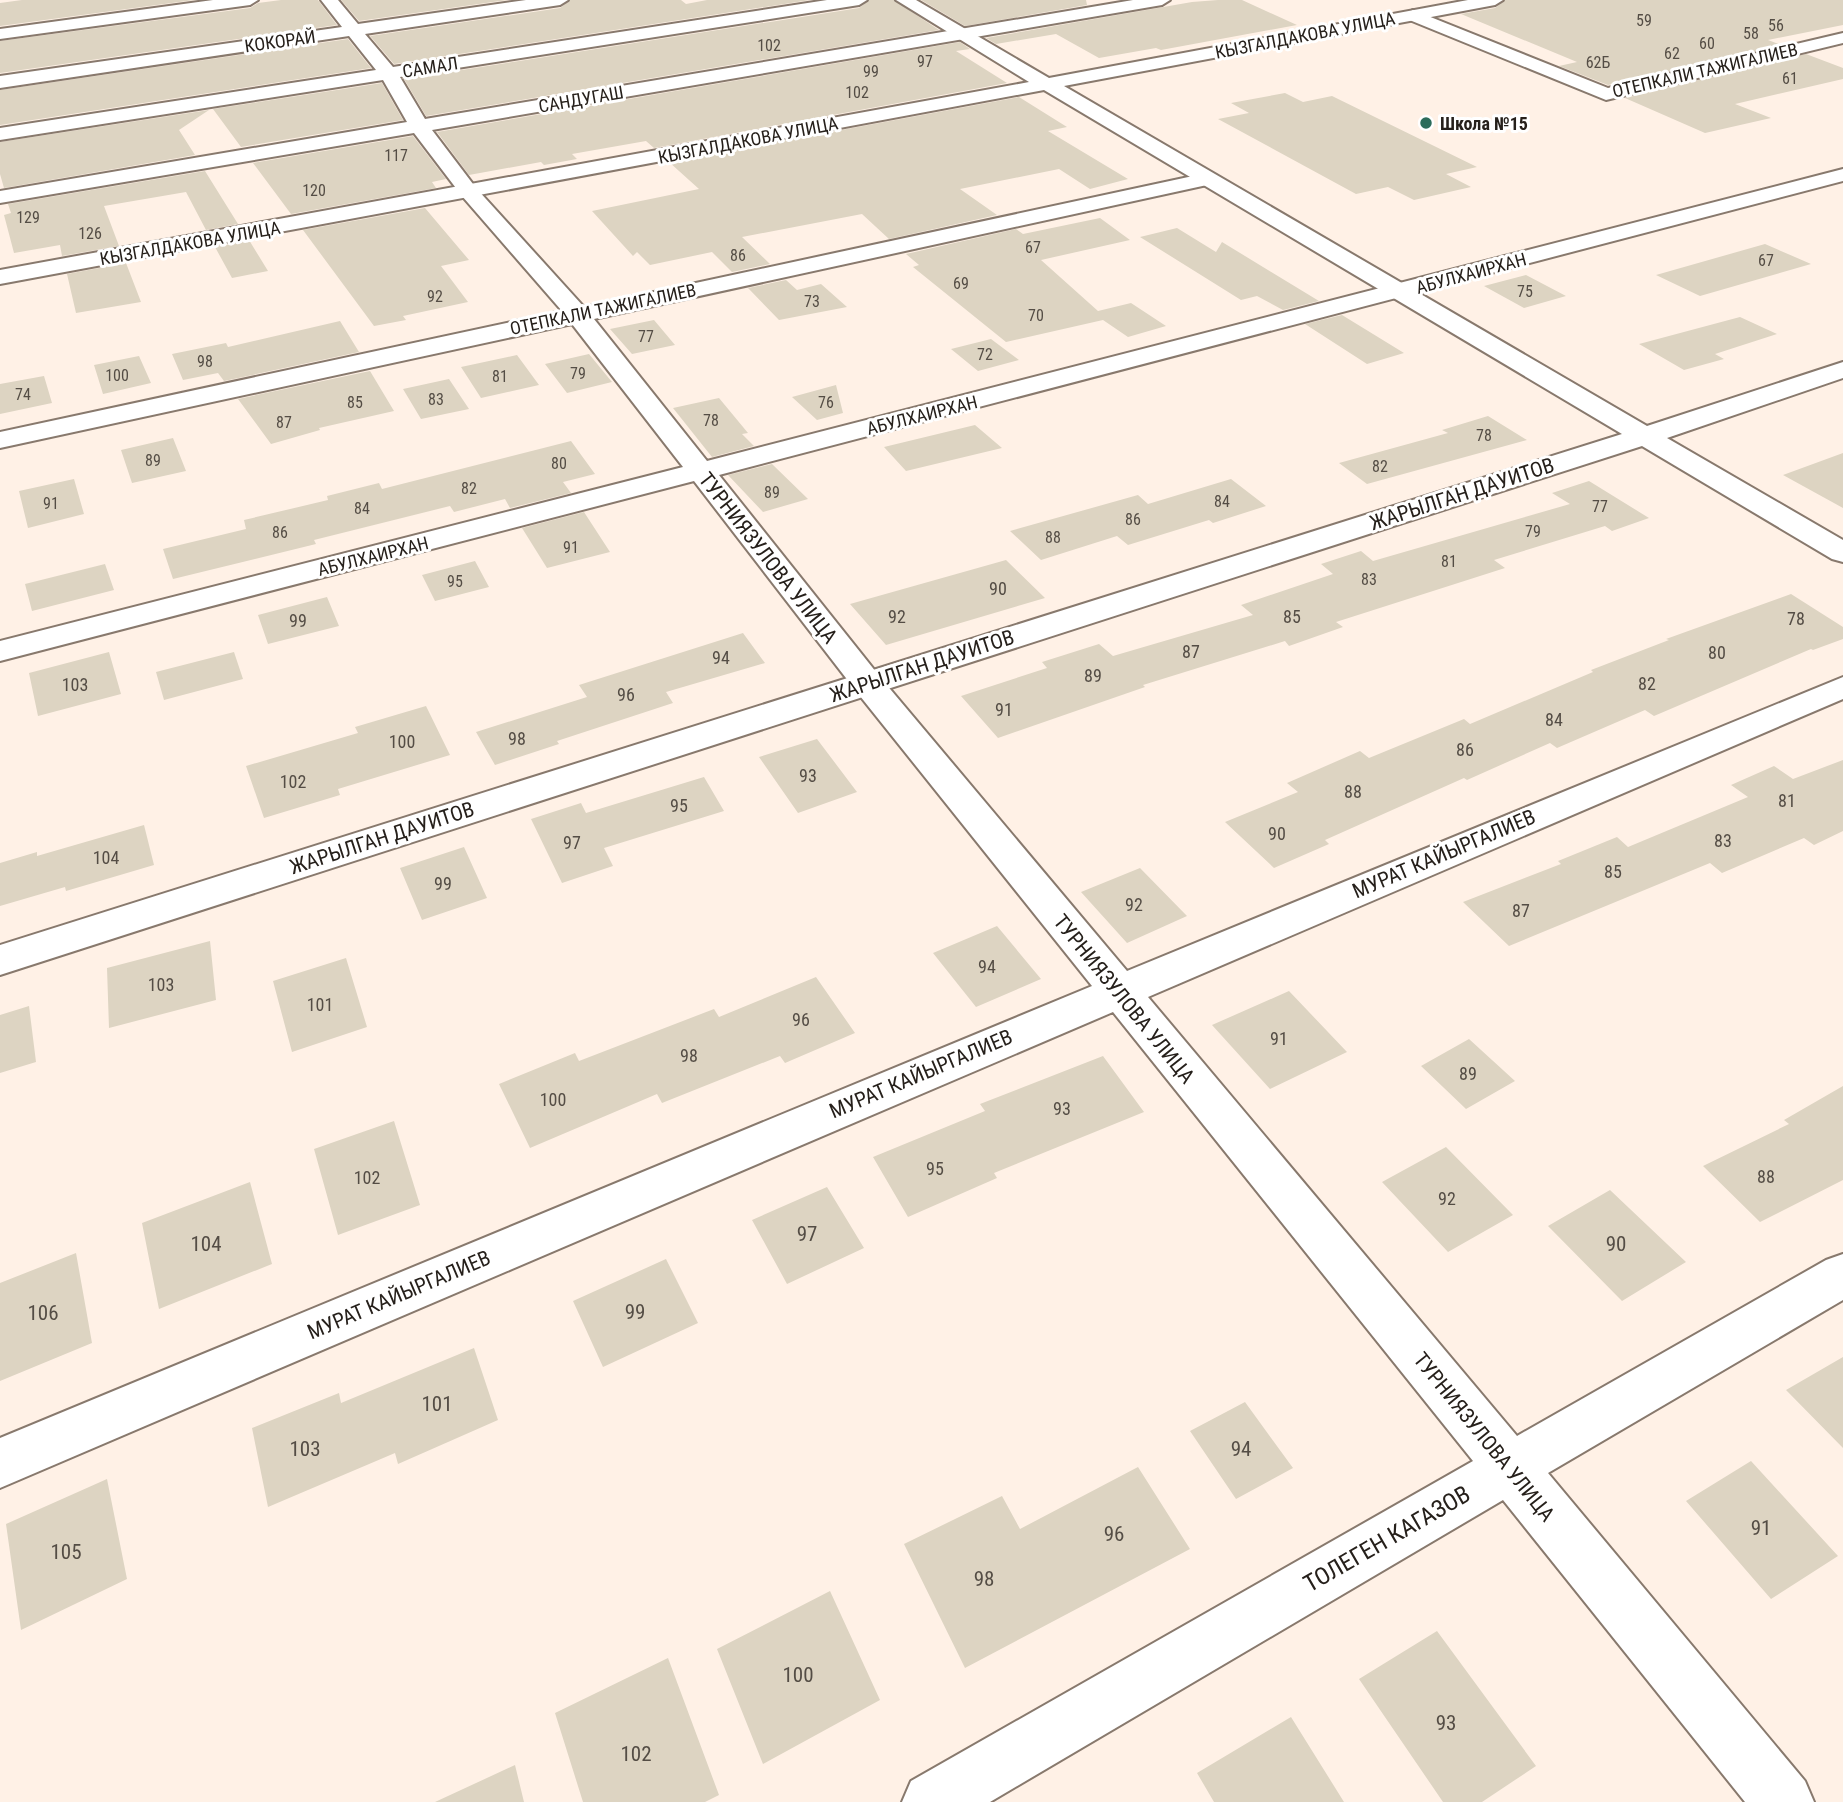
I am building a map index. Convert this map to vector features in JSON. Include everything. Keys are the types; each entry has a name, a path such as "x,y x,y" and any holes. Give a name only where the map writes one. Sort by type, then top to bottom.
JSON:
{"street":[{"path":"0,34 250,0"},
{"name":"ТУРНИЯЗУЛОВА УЛИЦА","path":"329,0 388,73 420,127 469,192 578,315 868,684 1784,1802"},
{"name":"КОКОРАЙ","path":"0,82 559,0"},
{"name":"САМАЛ","path":"0,134 859,0"},
{"path":"904,0 1843,553"},
{"name":"САНДУГАШ","path":"0,197 1162,0"},
{"name":"КЫЗГАЛДАКОВА УЛИЦА","path":"0,277 1487,1"},
{"name":"ОТЕПКАЛИ ТАЖИГАЛИЕВ","path":"1413,15 1606,94 1843,38"},
{"name":"АБУЛХАИРХАН","path":"0,651 1399,292 1843,175"},
{"name":"ОТЕПКАЛИ ТАЖИГАЛИЕВ","path":"0,440 1207,179"},
{"name":"ЖАРЫЛГАН ДАУИТОВ","path":"0,960 1645,436 1843,370"},
{"name":"МУРАТ КАЙЫРГАЛИЕВ","path":"0,1463 1843,687"},
{"name":"ТОЛЕГЕН КАГАЗОВ","path":"932,1802 1843,1275"}],"building":[{"path":"22,0 194,0 0,26 0,3"},
{"path":"318,0 337,25 0,73 0,41 250,8 258,3"},
{"path":"341,0 507,0 359,21"},
{"path":"570,0 681,0 686,4 707,0 810,0 394,64 370,36 560,8"},
{"path":"869,0 894,0 939,30 426,116 404,79 859,8"},
{"path":"921,0 1086,0 1087,5 965,26"},
{"path":"1242,0 1297,25 1161,50 1156,48 1099,58 1056,34 996,44 986,38 1192,2"},
{"path":"1505,0 1843,0 1843,25 1768,40 1781,45 1608,85 1559,66 1577,62 1461,14 1495,8"},
{"path":"348,39 371,68 0,125 0,90"},
{"path":"960,42 970,49 956,51 1007,83 654,148 646,141 572,154 577,159 544,165 541,162 469,175 437,132"},
{"path":"1806,54 1843,68 1843,79 1735,104 1771,118 1705,133 1625,98"},
{"path":"382,83 403,120 241,147 213,109"},
{"name":"Школа №15","path":"1285,93 1303,102 1332,96 1477,167 1446,174 1471,187 1414,200 1388,187 1356,194 1218,119 1249,113 1231,103"},
{"path":"1019,97 1067,127 1048,131 1128,179 1090,189 1059,169 960,189 997,215 889,239 862,214 742,237 770,264 732,272 712,252 650,265 637,252 633,256 592,211 699,189 669,162"},
{"path":"209,110 179,130 195,155 4,188 0,174 0,142"},
{"path":"413,136 446,179 432,182 436,188 291,214 253,163"},
{"path":"205,171 238,224 206,230 186,192 104,206 119,246 62,256 60,245 14,253 4,215 11,213 8,204"},
{"path":"425,208 469,260 441,266 468,302 403,316 406,320 374,326 303,230"},
{"path":"1100,218 1130,240 1041,260 1098,311 1131,303 1166,326 1128,337 1103,320 1006,342 913,267 919,265 906,254 1016,229 1023,234"},
{"path":"1177,228 1216,252 1222,242 1319,301 1283,310 1257,296 1241,300 1140,237"},
{"path":"249,240 268,271 232,278 215,247"},
{"path":"1765,244 1811,264 1700,296 1656,275"},
{"path":"126,263 141,302 76,313 67,274"},
{"path":"1526,275 1566,296 1524,308 1484,286"},
{"path":"786,280 797,290 821,284 847,307 779,320 748,288"},
{"path":"1342,315 1404,353 1367,364 1305,324"},
{"path":"1740,317 1777,334 1715,354 1724,359 1684,370 1639,344"},
{"path":"654,320 675,345 632,354 610,329"},
{"path":"340,321 359,352 224,381 218,373 183,380 172,354 226,343 228,347"},
{"path":"991,339 1019,360 978,371 951,349"},
{"path":"589,354 612,382 567,393 545,364"},
{"path":"517,355 539,385 481,398 461,367"},
{"path":"139,356 151,383 103,394 94,365"},
{"path":"370,371 394,411 319,428 320,430 271,444 238,399"},
{"path":"44,376 52,403 0,414 0,384"},
{"path":"449,379 469,409 421,419 403,389"},
{"path":"836,385 843,413 817,420 792,397"},
{"path":"719,398 748,433 742,434 754,446 712,457 673,408"},
{"path":"1488,416 1527,440 1367,484 1339,463 1448,433 1442,430"},
{"path":"975,425 1002,448 906,471 884,447"},
{"path":"173,438 186,471 132,483 121,450"},
{"path":"571,441 595,474 563,482 571,493 510,508 505,499 454,512 450,506 314,540 316,544 173,579 163,549 246,529 244,520 328,500 327,496 379,483 382,489"},
{"path":"1843,453 1843,508 1783,475"},
{"path":"772,464 808,499 763,512 728,475"},
{"path":"74,479 84,514 28,528 19,491"},
{"path":"1231,479 1266,506 1128,545 1117,536 1041,560 1010,531 1138,495 1148,504"},
{"path":"1589,481 1649,518 1612,531 1605,526 1494,560 1505,568 1336,622 1343,627 1289,646 1285,641 1143,685 1145,687 998,738 961,696 1047,668 1042,662 1099,644 1113,656 1253,615 1241,605 1333,574 1321,564 1361,551 1373,561 1570,504 1552,493"},
{"path":"584,512 610,552 547,568 522,528"},
{"path":"1006,560 1045,598 886,645 850,604"},
{"path":"475,561 489,587 435,601 422,575"},
{"path":"105,564 114,590 32,611 25,584"},
{"path":"1791,594 1843,627 1843,639 1811,649 1654,716 1645,710 1557,748 1550,743 1325,840 1329,844 1274,868 1225,822 1298,792 1287,783 1360,751 1369,758 1464,719 1470,724 1593,672 1591,670 1669,640 1666,639"},
{"path":"327,597 339,626 268,644 258,615"},
{"path":"743,633 765,663 666,692 673,703 557,741 559,744 495,765 476,732 587,697 579,685"},
{"path":"109,652 121,694 38,716 29,673"},
{"path":"234,652 243,679 164,700 156,672"},
{"path":"426,706 450,755 338,789 340,795 264,818 246,766 358,733 355,727"},
{"path":"817,739 857,792 798,813 759,757"},
{"path":"1843,760 1843,831 1814,845 1804,838 1722,873 1710,863 1509,946 1463,902 1561,864 1558,861 1617,837 1628,847 1748,797 1731,785 1774,766 1793,779"},
{"path":"704,777 724,811 604,848 613,866 562,883 531,819 581,803 586,813"},
{"path":"144,825 154,865 66,891 65,887 0,906 0,863 37,852 37,856"},
{"path":"464,847 487,898 422,920 400,868"},
{"path":"1140,868 1187,916 1127,943 1081,892"},
{"path":"997,926 1041,979 976,1007 933,953"},
{"path":"210,941 216,1000 109,1028 107,968"},
{"path":"346,958 367,1027 292,1052 273,981"},
{"path":"816,977 855,1033 785,1063 780,1056 662,1103 657,1094 530,1148 499,1084 575,1053 579,1061 714,1009 719,1017"},
{"path":"1289,991 1347,1052 1270,1089 1212,1025"},
{"path":"29,1006 36,1062 0,1073 0,1015"},
{"path":"1469,1039 1515,1081 1466,1109 1421,1066"},
{"path":"1103,1056 1144,1112 994,1173 997,1178 908,1217 873,1157 985,1111 980,1104"},
{"path":"1843,1086 1843,1180 1760,1222 1703,1166 1789,1124 1784,1120"},
{"path":"394,1121 420,1205 338,1235 314,1149"},
{"path":"1446,1147 1513,1215 1448,1252 1382,1182"},
{"path":"250,1182 272,1264 159,1309 142,1223"},
{"path":"827,1187 864,1248 787,1284 752,1220"},
{"path":"1610,1190 1686,1262 1622,1301 1548,1226"},
{"path":"76,1253 92,1343 0,1381 0,1283"},
{"path":"666,1259 698,1323 603,1367 573,1301"},
{"path":"474,1348 498,1420 398,1464 395,1453 268,1507 252,1428 339,1393 341,1403"},
{"path":"1843,1357 1843,1448 1786,1390"},
{"path":"1245,1402 1293,1468 1236,1499 1190,1431"},
{"path":"1751,1461 1838,1556 1771,1599 1686,1501"},
{"path":"1138,1467 1190,1549 965,1668 904,1544 1002,1496 1020,1529"},
{"path":"107,1479 127,1579 21,1630 6,1524"},
{"path":"830,1591 880,1700 763,1764 717,1649"},
{"path":"1437,1631 1536,1766 1482,1802 1443,1802 1359,1679"},
{"path":"668,1658 719,1795 705,1802 583,1802 555,1713"},
{"path":"1291,1717 1344,1802 1214,1802 1197,1773"},
{"path":"515,1765 524,1802 435,1802"}],"place":[{"name":"Школа №15","path":"1426,123"}]}
